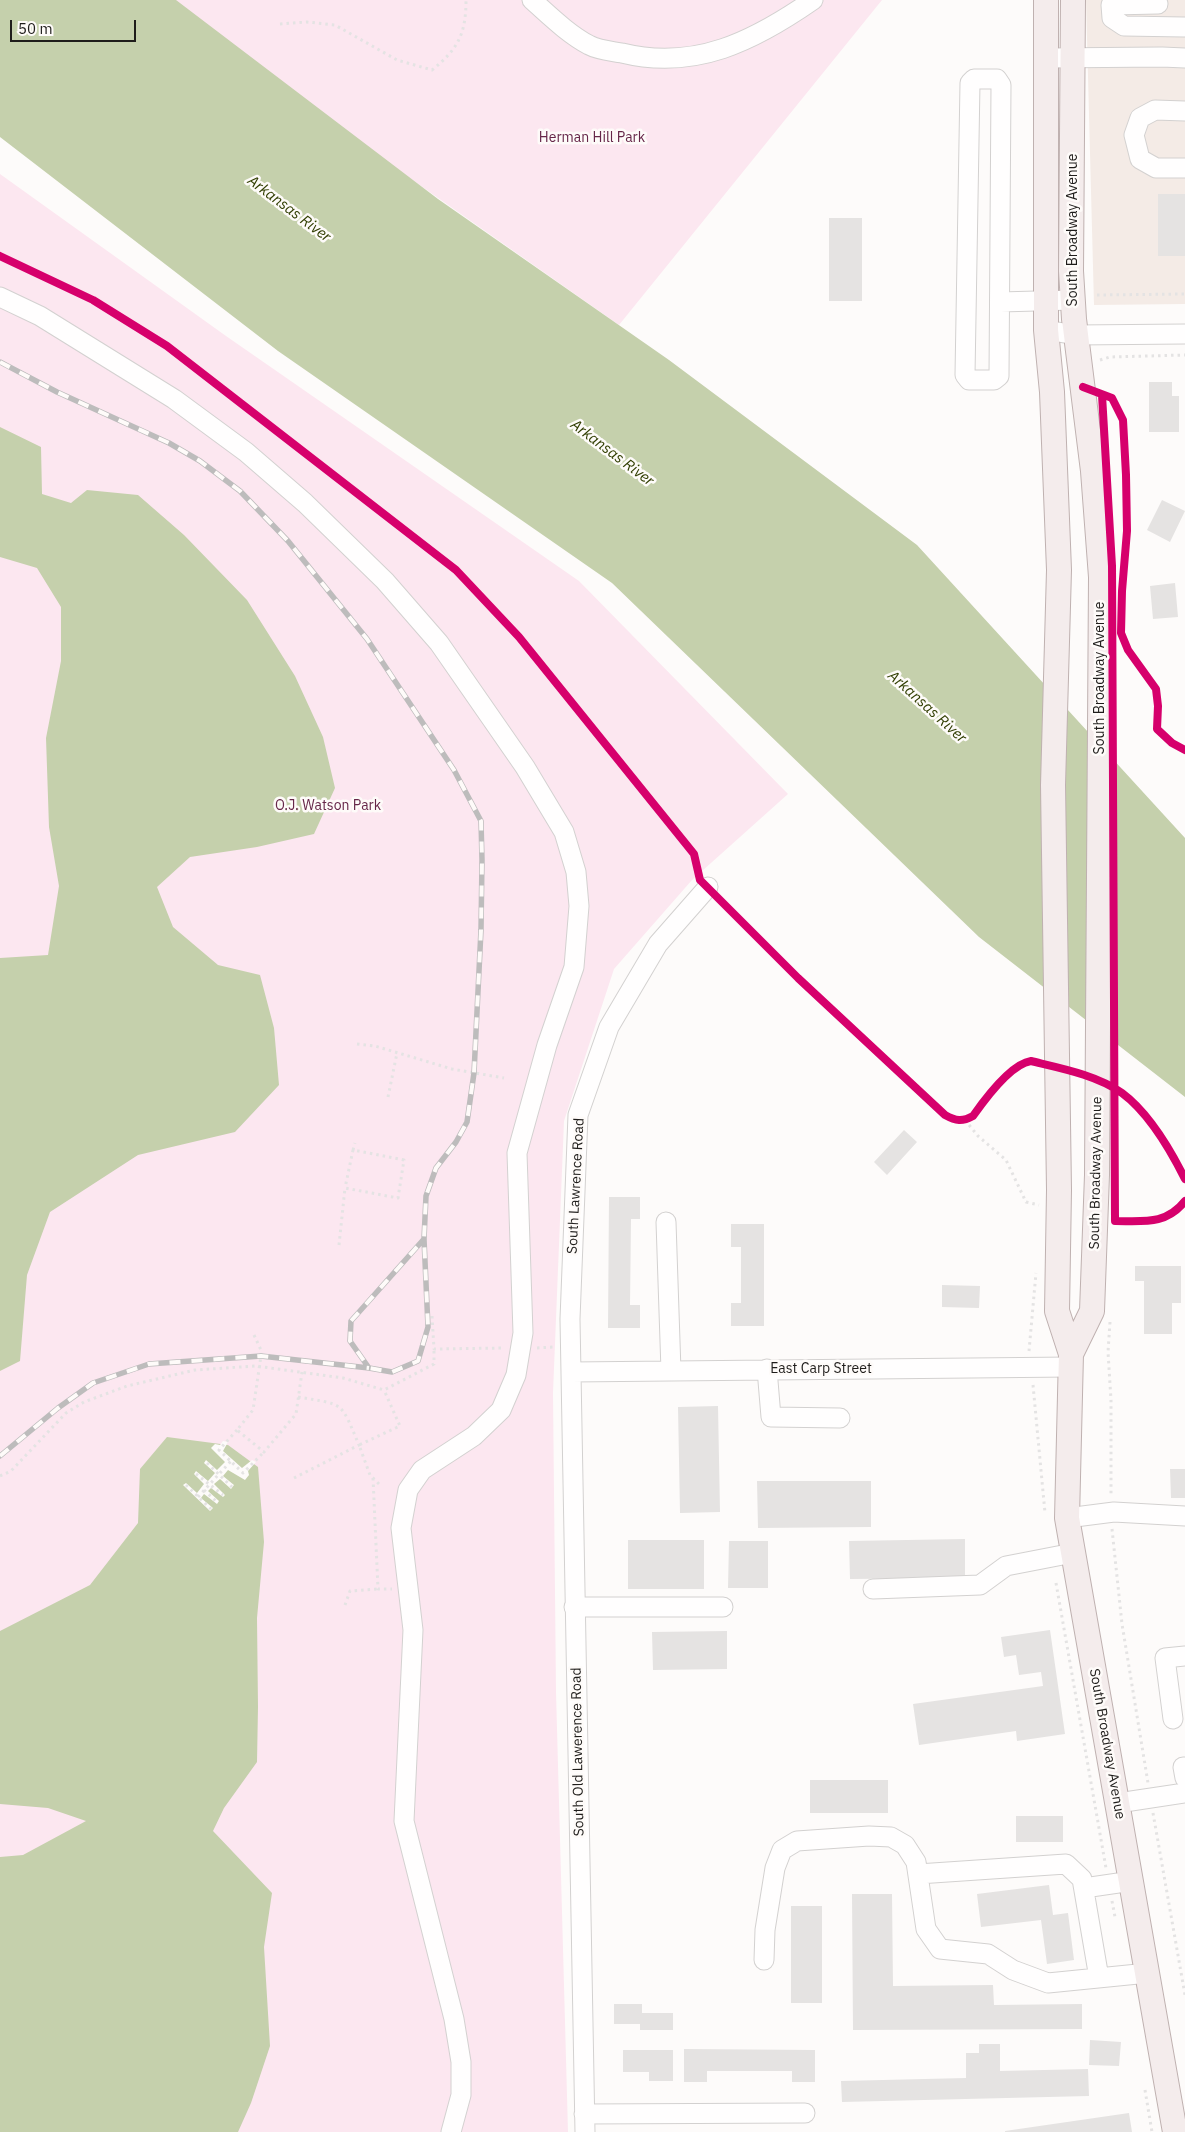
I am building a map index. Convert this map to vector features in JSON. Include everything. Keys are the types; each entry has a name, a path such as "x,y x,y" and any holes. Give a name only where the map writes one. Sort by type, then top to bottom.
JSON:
{"main road":[{"name":"South Broadway Avenue","path":"1046,0 1046,330 1052,392 1058,570 1053,785 1058,1199 1057,1311 1071,1360 1067,1518 1175,2132"},
{"name":"South Broadway Avenue","path":"1071,1360 1092,1311 1097,1175 1101,577 1093,471 1076,335 1071,271 1073,0"}],"street":[{"path":"532,0 589,45 631,56 670,60 699,56 758,35 813,0"},
{"path":"1131,2 1158,2 1170,19 1184,27 1124,26 1112,18 1111,5 1131,2"},
{"path":"1047,58 1185,58"},
{"path":"974,79 997,79 1001,85 1000,302 999,376 994,380 969,380 965,375 969,103 970,83 974,79"},
{"path":"1185,111 1155,110 1140,118 1134,136 1140,159 1156,168 1185,168"},
{"path":"0,297 40,316 174,399 246,452 340,536 385,581 439,643 525,767 564,832 576,872 579,906 574,967 547,1044 517,1153 523,1333 516,1374 502,1410 474,1436 422,1470 408,1490 401,1528 413,1640 404,1821 454,2020 461,2062 461,2095 451,2132"},
{"path":"1000,302 1073,300"},
{"path":"1046,330 1076,335 1185,334"},
{"name":"South Lawrence Road","path":"571,1372 570,1319 578,1115 608,1027 658,944 708,887"},
{"path":"666,1222 671,1371"},
{"name":"East Carp Street","path":"571,1372 767,1369 1071,1360"},
{"path":"767,1369 771,1417 840,1418"},
{"name":"South Old Lawerence Road","path":"571,1372 585,2123"},
{"path":"1067,1518 1111,1512 1185,1516"},
{"path":"873,1589 980,1585 1006,1566 1048,1560 1073,1553"},
{"path":"574,1607 723,1607"},
{"path":"1173,1719 1165,1658 1185,1656"},
{"path":"1185,1767 1183,1767 1185,1778"},
{"path":"1118,1803 1185,1793"},
{"path":"764,1960 765,1930 774,1868 782,1850 797,1841 869,1836 891,1837 905,1844 916,1862 926,1929 940,1949 988,1954 1013,1970 1048,1983 1148,1973"},
{"path":"918,1874 1066,1864 1082,1879 1100,1978"},
{"path":"1084,1888 1132,1882"},
{"path":"585,2123 805,2114"}],"path":[{"path":"280,24 307,22 335,25 397,60 432,70 450,55 462,34 466,20 466,0"},
{"path":"1098,295 1185,294"},
{"path":"1100,360 1110,357 1185,355"},
{"path":"357,1044 397,1053 452,1070 504,1078"},
{"path":"388,1097 397,1053"},
{"path":"956,1120 965,1120 973,1116"},
{"path":"965,1120 978,1136 1006,1160 1026,1202 1058,1199"},
{"path":"339,1245 345,1188 355,1143"},
{"path":"345,1188 398,1198 404,1160 354,1150"},
{"path":"1111,1313 1108,1352 1111,1400 1111,1512 1114,1554 1122,1624 1150,1799 1185,1994"},
{"path":"0,1476 11,1471 66,1413 84,1402 127,1386 195,1370 260,1366 343,1378 384,1390 434,1364 432,1316"},
{"path":"254,1335 261,1350 253,1410 219,1450 243,1473 264,1452 296,1414 302,1372"},
{"path":"434,1349 554,1347"},
{"path":"294,1478 400,1426 384,1390"},
{"path":"298,1397 336,1403 344,1411 373,1478 378,1589"},
{"path":"237,1430 264,1452"},
{"path":"198,1497 231,1461"},
{"path":"207,1463 232,1486"},
{"path":"196,1474 223,1495"},
{"path":"373,1478 379,1484"},
{"path":"186,1485 210,1509"},
{"path":"204,1490 218,1502"},
{"path":"345,1605 350,1591 408,1589"}],"shaded area":[{"path":"1086,0 1185,0 1185,304 1094,305"}],"green space":[{"name":"Herman Hill Park","path":"156,0 882,0 619,325"},
{"name":"O.J. Watson Park","path":"0,174 226,336 579,581 788,794 692,880 614,969 564,1121 553,1393 556,1692 568,2132 0,2132"}],"water":[{"name":"Arkansas River","path":"0,0 176,0 438,199 669,360 917,545 1185,838 1185,1097 979,937 612,583 278,351 0,137"},
{"path":"0,427 41,447 42,494 71,503 87,490 138,495 184,535 247,600 295,676 323,737 335,788 314,834 257,847 190,857 157,887 173,927 218,965 260,975 274,1028 279,1085 235,1132 138,1155 50,1212 27,1275 20,1361 0,1371 0,958 48,955 59,886 49,827 46,738 61,661 61,607 37,568 0,557"},
{"path":"167,1437 228,1445 258,1467 264,1542 257,1618 257,1762 224,1808 213,1831 272,1893 264,1947 270,2046 251,2103 238,2132 0,2132 0,1857 23,1855 86,1821 48,1808 0,1804 0,1631 90,1585 138,1523 140,1469"}],"pier":[{"path":"223,1441 228,1442 223,1451 242,1468 252,1460 256,1462 248,1471 249,1475 245,1480 228,1470 223,1476 234,1485 231,1489 220,1479 214,1484 225,1495 223,1497 211,1488 208,1491 219,1501 217,1504 204,1494 201,1498 213,1508 210,1511 183,1485 186,1483 197,1493 204,1484 194,1474 196,1471 208,1481 215,1473 204,1463 206,1460 217,1470 225,1462 211,1448 215,1444 220,1445"}],"building":[{"path":"1158,194 1185,194 1185,256 1158,256"},
{"path":"829,218 862,218 862,301 829,301"},
{"path":"1149,382 1172,382 1172,396 1179,396 1179,432 1149,432"},
{"path":"1162,500 1185,511 1170,542 1147,530"},
{"path":"1175,583 1178,617 1153,619 1150,586"},
{"path":"904,1130 917,1142 887,1175 874,1162"},
{"path":"609,1197 640,1197 640,1219 631,1219 630,1305 640,1305 640,1328 608,1328"},
{"path":"731,1224 764,1224 764,1326 731,1326 731,1303 741,1303 741,1247 731,1247"},
{"path":"1135,1266 1181,1266 1181,1303 1172,1303 1172,1334 1144,1334 1144,1281 1135,1281"},
{"path":"942,1285 980,1286 979,1308 942,1307"},
{"path":"718,1406 720,1512 680,1513 678,1407"},
{"path":"1170,1469 1185,1469 1185,1498 1171,1498"},
{"path":"757,1481 871,1481 871,1527 758,1528"},
{"path":"965,1539 965,1578 850,1579 849,1541"},
{"path":"628,1540 704,1540 704,1589 628,1589"},
{"path":"729,1541 768,1541 768,1588 728,1588"},
{"path":"1050,1630 1065,1734 1017,1741 1016,1731 919,1745 913,1704 1043,1686 1041,1672 1019,1675 1016,1655 1004,1657 1001,1637"},
{"path":"727,1631 727,1669 653,1670 652,1632"},
{"path":"810,1780 888,1780 888,1813 810,1813"},
{"path":"1016,1816 1063,1816 1063,1842 1016,1842"},
{"path":"1049,1885 1053,1915 1068,1913 1074,1960 1047,1964 1041,1920 981,1927 977,1894"},
{"path":"852,1894 892,1894 893,1986 993,1985 994,2005 1082,2004 1082,2029 853,2030"},
{"path":"791,1906 822,1906 822,2003 791,2003"},
{"path":"614,2004 642,2004 642,2013 673,2013 673,2030 640,2030 640,2024 614,2024"},
{"path":"1090,2040 1121,2042 1119,2066 1089,2065"},
{"path":"979,2044 1000,2044 1000,2071 1088,2069 1089,2096 842,2102 841,2081 966,2078 966,2053 979,2053"},
{"path":"684,2049 815,2050 815,2082 792,2082 792,2071 707,2071 707,2082 684,2082"},
{"path":"623,2050 673,2050 673,2081 649,2081 649,2072 623,2072"},
{"path":"1129,2113 1132,2132 1005,2132 1005,2131"}],"railway":[{"path":"0,362 57,392 169,443 200,461 240,491 288,541 367,639 454,770 481,821 481,930 474,1073 467,1122 456,1142 436,1168 426,1196 424,1239 428,1327 418,1361 392,1372 369,1368 350,1341 351,1321 424,1239"},
{"path":"0,1456 58,1408 93,1383 149,1364 261,1356 369,1368"}],"cycle path":[{"path":"0,256 93,300 167,346 456,570 519,637 694,854 700,880 798,978 945,1115 959,1120 973,1116 999,1083 1015,1068 1023,1064 1031,1061 1066,1069 1101,1081 1132,1101 1158,1132 1185,1179"},
{"path":"1083,387 1112,398 1123,420 1127,531 1121,633 1128,650 1156,689 1158,706 1157,729 1172,743 1185,750"},
{"path":"1102,395 1112,566 1115,1221 1145,1221 1162,1218 1178,1209 1185,1201"}]}
